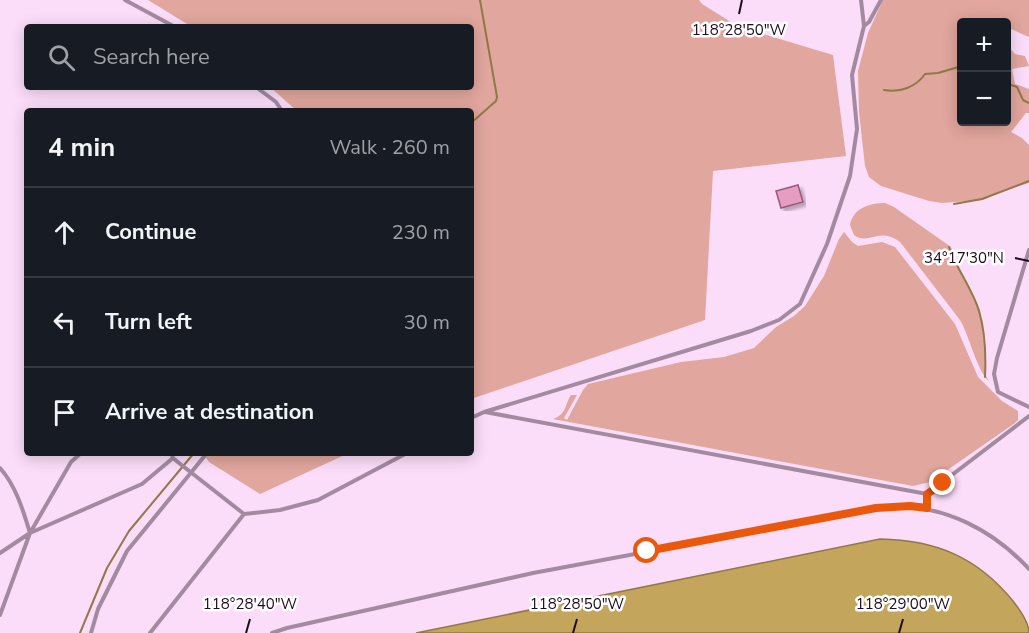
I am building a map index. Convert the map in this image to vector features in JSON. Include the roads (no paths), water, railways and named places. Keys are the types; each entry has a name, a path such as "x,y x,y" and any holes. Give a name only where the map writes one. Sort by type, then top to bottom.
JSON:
{"lane":[{"path":"125,0 169,24"},
{"path":"474,417 751,331 779,320 800,304 827,244 850,176 857,129 852,75 864,26 861,0"},
{"path":"864,26 869,22 881,0"},
{"path":"260,90 280,108"},
{"path":"1029,250 994,374 998,392 1029,407"},
{"path":"484,412 927,494 1029,416"},
{"path":"0,615 30,533 71,462 78,456"},
{"path":"0,553 30,533 142,484 171,456"},
{"path":"173,456 244,514 280,510 318,500 401,456"},
{"path":"91,633 98,609 126,551 189,471 204,456"},
{"path":"0,468 7,475 19,499 30,533"},
{"path":"927,494 927,508"},
{"path":"272,633 522,575 876,508 910,506 948,514 980,529 1009,549 1029,569"},
{"path":"150,633 244,514"}],"waterway":[{"path":"474,120 496,101 497,97 480,0"},
{"path":"884,90 896,91 907,88 925,74 957,67"},
{"path":"1011,85 1017,87 1023,100 1029,103"},
{"path":"954,204 982,199 1029,181"},
{"path":"949,247 979,311 985,344 985,377"},
{"path":"80,633 107,568 129,531 192,456"}]}
